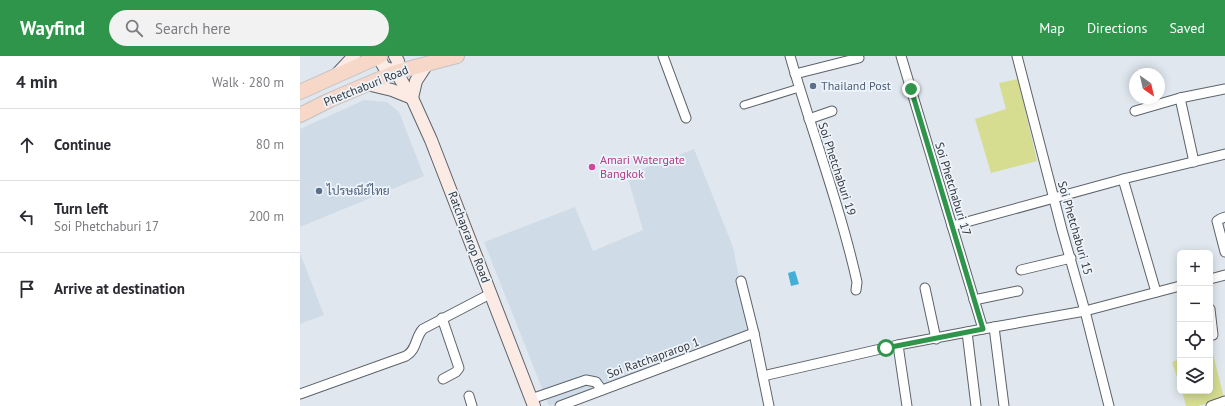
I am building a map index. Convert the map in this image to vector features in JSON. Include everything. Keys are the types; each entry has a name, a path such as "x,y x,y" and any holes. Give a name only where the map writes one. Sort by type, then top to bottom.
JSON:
{"main road":[{"path":"337,75 354,56"},
{"path":"379,56 384,67 396,72 398,61 395,56"},
{"name":"Phetchaburi Road","path":"300,92 379,56"},
{"path":"406,56 410,64 413,64 445,56"},
{"name":"Phetchaburi Road","path":"300,115 330,100 396,72 457,56"},
{"path":"367,84 392,90 412,98 416,81 427,64"},
{"name":"Ratchaprarop Road","path":"396,72 412,98 439,160 533,403"},
{"path":"321,82 330,100"}],"street":[{"path":"664,56 686,118"},
{"name":"Soi Phetchaburi 19","path":"790,56 842,222 857,282 856,290"},
{"name":"Soi Phetchaburi 17","path":"901,56 983,329"},
{"name":"Soi Phetchaburi 15","path":"1017,56 1109,406"},
{"path":"795,74 859,58"},
{"path":"744,105 799,88"},
{"path":"1135,111 1180,98 1225,89"},
{"path":"1180,98 1194,162"},
{"path":"809,119 832,111"},
{"path":"952,226 1123,179 1225,154"},
{"path":"1123,179 1156,292"},
{"path":"1225,217 1217,221 1225,252"},
{"path":"1021,270 1071,258"},
{"path":"1213,278 1225,275"},
{"path":"741,281 754,333 769,406"},
{"path":"762,376 898,345 1085,311 1177,287"},
{"path":"925,288 936,339"},
{"path":"974,300 1018,291"},
{"path":"300,394 411,354 415,348 420,332 423,329 490,294"},
{"path":"442,318 459,368 456,372 443,379"},
{"path":"994,327 1004,406"},
{"path":"967,332 976,406"},
{"name":"Soi Ratchaprarop 1","path":"560,406 754,333"},
{"path":"898,345 907,406"},
{"path":"533,403 586,380 596,382 602,390"},
{"path":"469,396 472,406"},
{"path":"1211,406 1225,401"}],"shaded area":[{"path":"364,100 387,102 399,112 424,176 300,227 300,129"},
{"path":"694,149 733,247 750,331 549,406 484,242 575,207 593,251 643,230 627,175"},
{"path":"300,253 324,315 300,324"}],"green space":[{"path":"1018,79 1037,161 991,173 975,119 1006,109 999,83"},
{"path":"1213,354 1224,398 1198,406 1186,406 1183,394 1213,394"},
{"path":"1177,360 1177,377 1172,362"}],"water":[{"path":"795,271 799,284 791,286 788,273"}],"place":[{"name":"Thailand Post","path":"813,86"},
{"name":"Amari Watergate Bangkok","path":"592,167"},
{"name":"ไปรษณีย์ไทย","path":"319,191"}],"route":[{"path":"886,348 983,329 911,89"}]}
